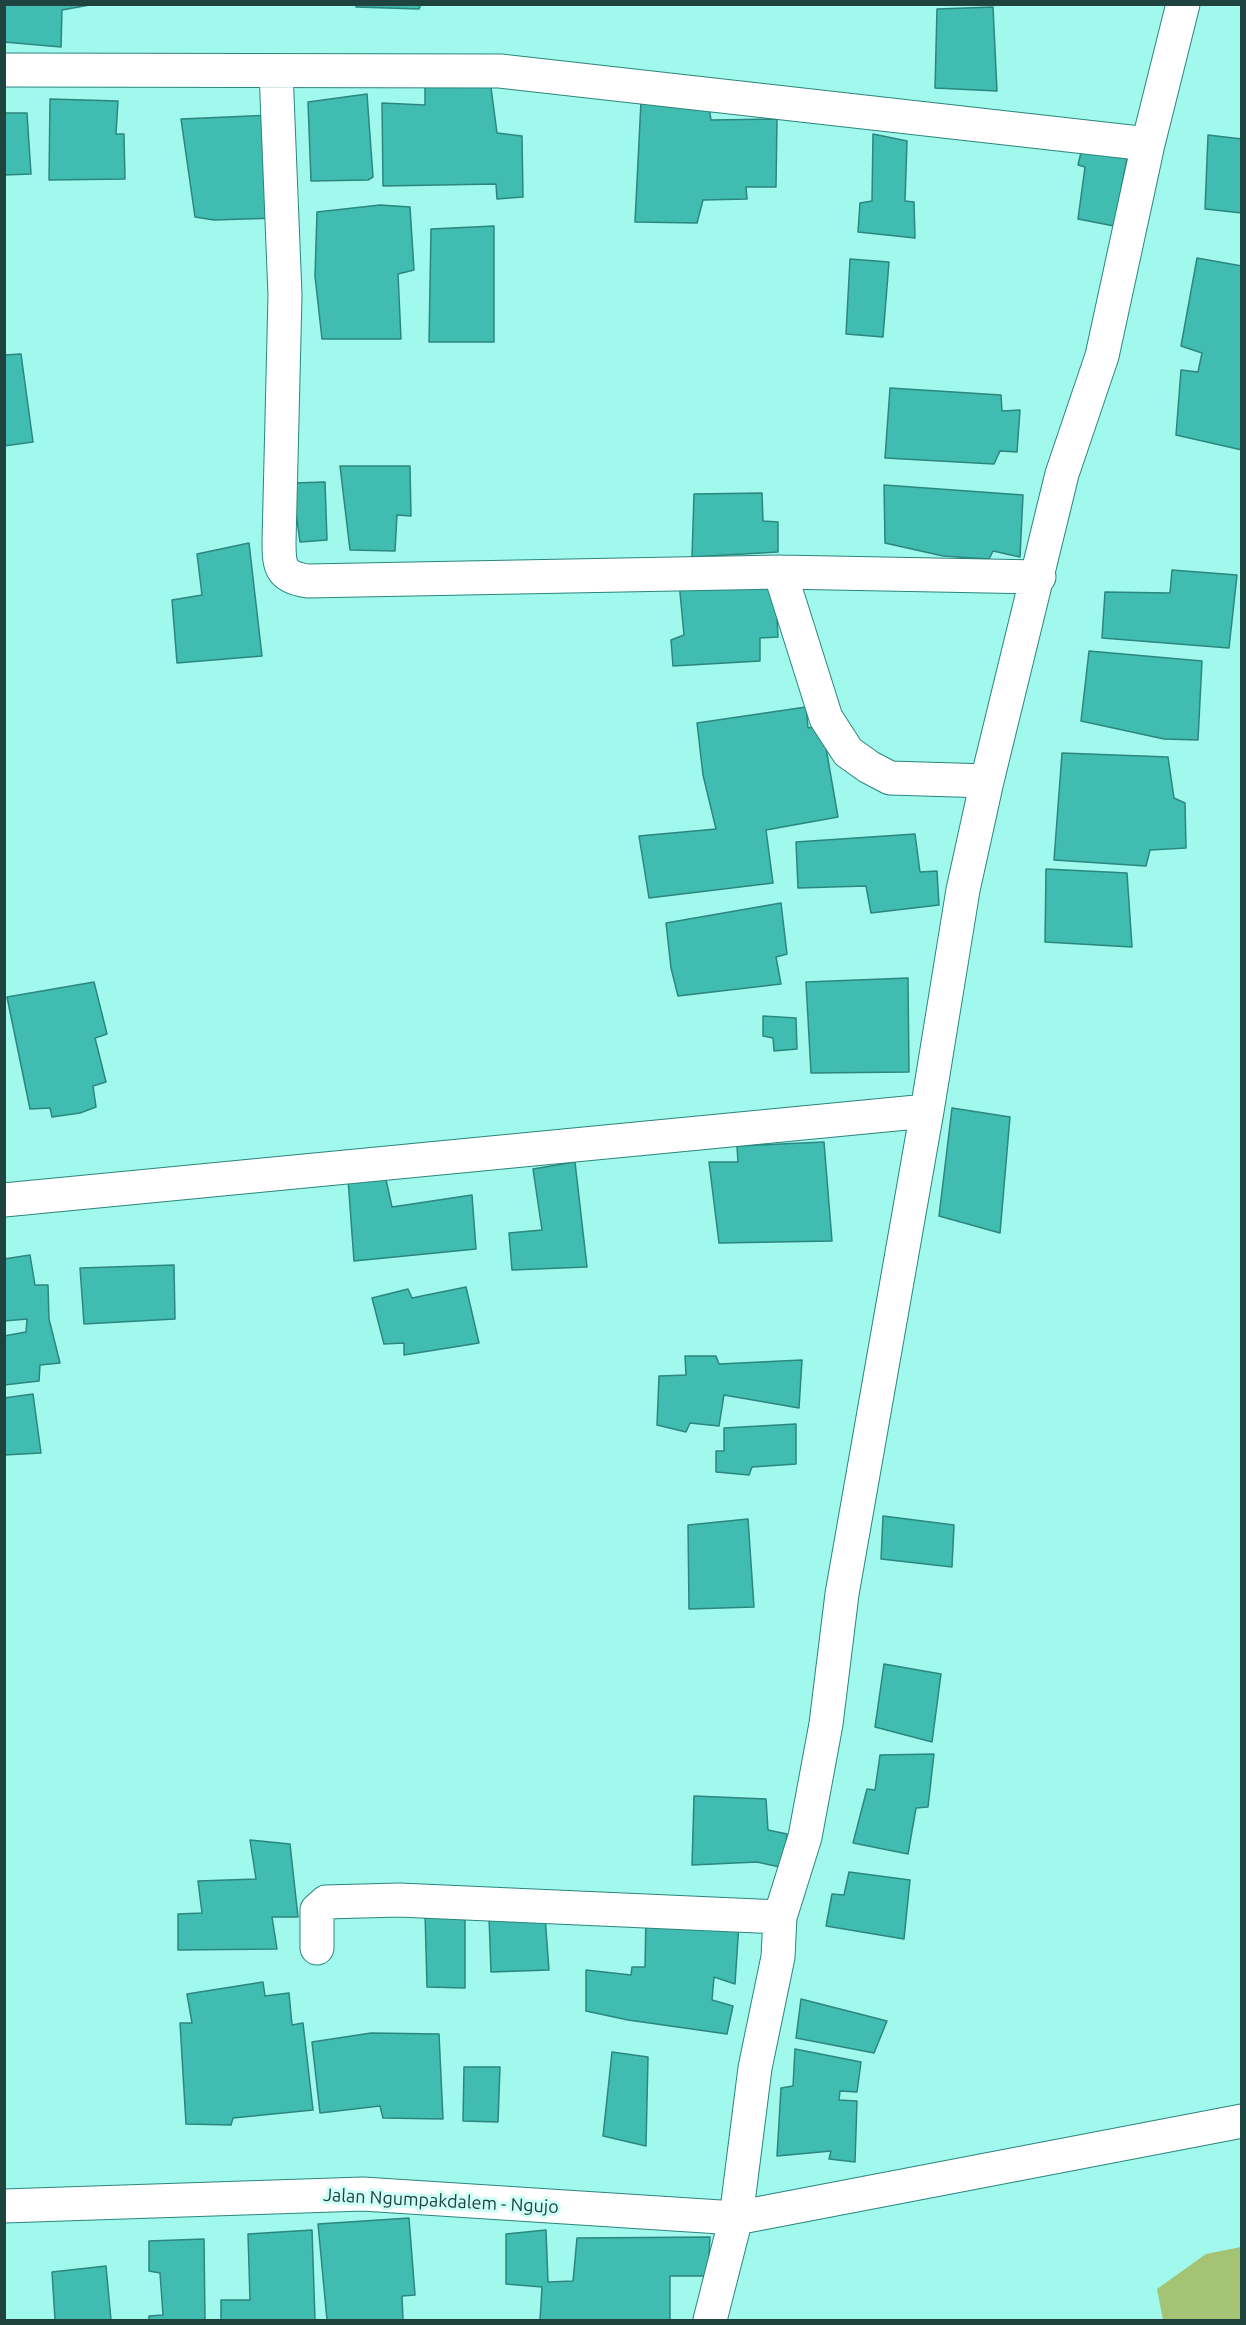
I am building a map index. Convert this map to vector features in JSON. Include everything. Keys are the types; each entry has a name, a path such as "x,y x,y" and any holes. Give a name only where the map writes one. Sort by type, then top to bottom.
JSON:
{"street":[{"path":"710,2320 736,2218 755,2068 778,1957 780,1917 805,1837 826,1724 842,1594 927,1112 963,890 987,781 1039,577 1062,474 1102,356 1148,144 1183,4"},
{"path":"4,70 500,71 1148,144"},
{"path":"276,71 285,294 279,542 279,560 284,572 295,579 308,581 780,572 1039,577"},
{"path":"780,572 826,718 848,752 868,767 890,778 987,781"},
{"path":"4,1200 927,1112"},
{"path":"317,1948 317,1910 326,1902 399,1900 780,1917"},
{"name":"Jalan Ngumpakdalem - Ngujo","path":"4,2206 363,2194 736,2218 1242,2121"}],"shaded area":[{"path":"1241,2247 1241,2320 1163,2320 1157,2289 1206,2254"}],"building":[{"path":"4,4 95,4 62,10 61,47 4,42"},
{"path":"356,4 421,4 419,9 356,7"},
{"path":"993,7 997,91 935,88 937,9"},
{"path":"425,80 490,80 497,133 522,136 523,197 497,199 496,184 383,186 382,103 425,105"},
{"path":"367,94 373,177 368,180 311,181 308,102"},
{"path":"50,99 118,101 116,134 124,134 125,179 49,180"},
{"path":"641,101 708,101 711,120 777,119 776,187 746,187 747,199 703,200 697,223 635,222"},
{"path":"4,113 27,113 31,174 4,175"},
{"path":"273,115 277,218 214,220 195,217 181,119"},
{"path":"873,134 907,141 905,201 914,202 915,238 858,232 860,203 872,201"},
{"path":"1208,135 1242,139 1242,213 1205,209"},
{"path":"1083,144 1128,154 1114,226 1078,219 1085,167 1078,165"},
{"path":"380,205 410,207 414,270 398,274 401,339 322,339 315,276 317,212"},
{"path":"494,226 494,342 429,342 431,229"},
{"path":"1197,258 1242,266 1242,450 1176,435 1181,370 1198,372 1202,353 1181,346"},
{"path":"850,259 889,262 883,337 846,334"},
{"path":"21,354 33,442 4,446 4,355"},
{"path":"890,388 1001,395 1002,411 1020,410 1017,452 1000,451 994,464 885,458"},
{"path":"340,466 410,466 411,516 397,515 395,551 350,550"},
{"path":"325,482 327,540 300,542 292,483"},
{"path":"884,485 1023,495 1020,557 993,551 989,559 943,556 885,543"},
{"path":"762,493 763,521 778,522 778,552 692,557 694,494"},
{"path":"249,543 262,656 177,663 172,600 202,595 197,554"},
{"path":"1172,570 1237,575 1229,648 1102,638 1105,592 1170,593"},
{"path":"775,579 778,637 760,638 760,661 673,666 671,640 684,635 679,582"},
{"path":"1089,651 1202,661 1198,740 1164,739 1081,721"},
{"path":"806,707 808,728 822,725 838,817 766,830 773,883 649,898 639,836 716,829 703,775 697,723"},
{"path":"1062,753 1168,757 1174,798 1185,803 1186,848 1150,850 1146,866 1054,860"},
{"path":"915,834 920,872 937,871 939,905 871,913 866,886 798,888 796,842"},
{"path":"1046,869 1127,873 1132,947 1045,942"},
{"path":"781,903 787,954 776,957 781,984 678,996 671,968 666,923"},
{"path":"908,978 909,1072 811,1073 806,982"},
{"path":"94,982 107,1034 95,1038 106,1082 93,1086 96,1107 80,1113 52,1117 50,1108 30,1109 7,997"},
{"path":"763,1016 796,1018 797,1049 774,1051 773,1038 763,1036"},
{"path":"952,1108 1010,1117 1000,1233 939,1216"},
{"path":"824,1142 832,1241 719,1243 709,1162 738,1162 737,1146"},
{"path":"575,1162 587,1267 512,1270 509,1233 542,1230 533,1169"},
{"path":"385,1175 392,1207 472,1195 476,1249 354,1261 348,1179"},
{"path":"30,1255 35,1285 48,1285 49,1319 60,1363 40,1365 39,1381 4,1385 4,1336 26,1332 27,1319 4,1321 4,1259"},
{"path":"174,1265 175,1319 84,1324 80,1268"},
{"path":"466,1287 479,1343 404,1355 404,1343 384,1344 372,1298 408,1289 412,1298"},
{"path":"685,1356 716,1356 719,1364 802,1360 799,1408 724,1395 719,1426 690,1423 686,1432 657,1425 659,1376 686,1375"},
{"path":"33,1394 41,1453 4,1455 4,1398"},
{"path":"796,1424 796,1464 752,1467 749,1475 716,1472 716,1451 724,1451 724,1428"},
{"path":"883,1516 954,1525 952,1567 881,1559"},
{"path":"748,1519 754,1607 689,1609 688,1525"},
{"path":"884,1664 941,1674 932,1742 875,1727"},
{"path":"934,1754 928,1807 916,1808 908,1854 853,1843 867,1789 875,1790 880,1755"},
{"path":"694,1796 766,1799 768,1830 787,1834 784,1868 757,1862 692,1865"},
{"path":"250,1840 290,1844 298,1917 272,1917 277,1949 178,1950 178,1914 202,1913 198,1881 256,1879"},
{"path":"849,1872 910,1880 904,1939 826,1926 832,1894 844,1895"},
{"path":"425,1912 465,1915 465,1988 427,1987"},
{"path":"646,1914 739,1923 735,1984 714,1977 712,2000 733,2006 727,2034 628,2020 586,2011 586,1970 631,1975 632,1967 645,1967"},
{"path":"545,1916 549,1970 491,1972 489,1917"},
{"path":"263,1982 265,1996 289,1993 292,2025 303,2023 313,2110 233,2118 231,2125 186,2124 180,2023 192,2023 187,1994"},
{"path":"801,1999 887,2021 874,2053 796,2038"},
{"path":"371,2033 439,2034 443,2119 383,2118 380,2106 320,2113 312,2042"},
{"path":"795,2049 861,2062 857,2092 840,2091 839,2100 857,2101 855,2162 829,2159 831,2151 777,2156 781,2088 793,2086"},
{"path":"612,2052 648,2057 646,2146 603,2136"},
{"path":"464,2067 500,2067 498,2122 463,2121"},
{"path":"409,2218 415,2295 402,2296 403,2320 327,2320 318,2224"},
{"path":"312,2230 315,2320 221,2320 221,2300 250,2300 248,2234"},
{"path":"546,2230 548,2282 573,2281 577,2238 710,2237 708,2276 670,2276 670,2320 540,2320 542,2287 506,2284 506,2234"},
{"path":"204,2239 205,2320 149,2320 149,2316 163,2315 160,2273 149,2271 149,2241"},
{"path":"106,2266 111,2320 55,2320 52,2272"}]}
